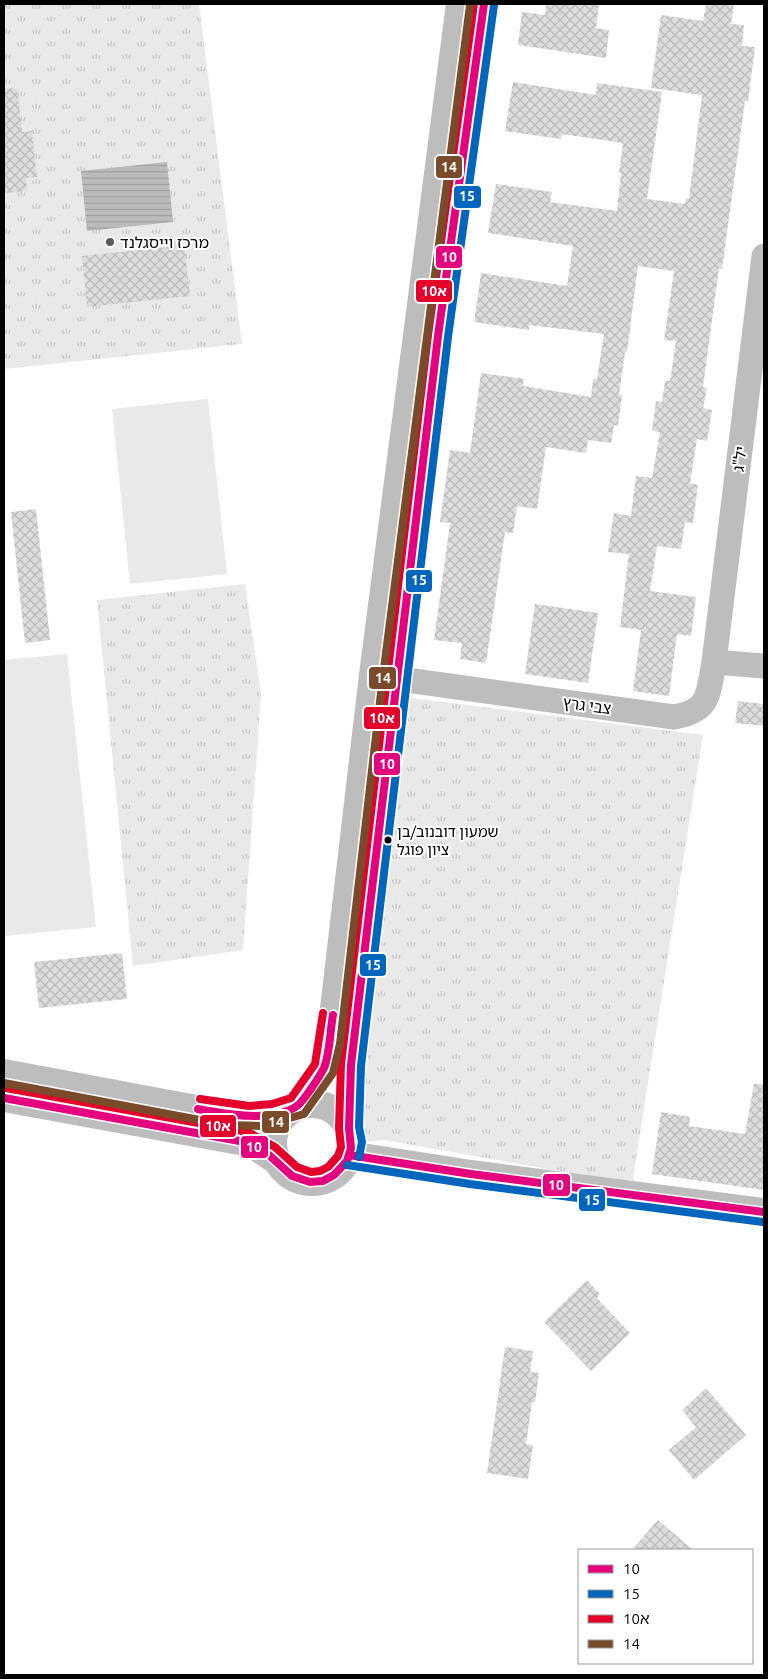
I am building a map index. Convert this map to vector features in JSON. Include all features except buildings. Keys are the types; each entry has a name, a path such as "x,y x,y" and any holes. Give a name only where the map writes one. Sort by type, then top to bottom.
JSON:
{"street":[{"path":"348,1128 351,1065 385,677 460,4"},
{"path":"279,1162 274,1148 275,1133 281,1120 295,1108 324,1068 330,1044 438,336 484,4"},
{"name":"יל\"ג","path":"714,662 764,256"},
{"path":"714,662 764,666"},
{"name":"צבי גרץ","path":"385,677 674,717 691,714 702,706 708,697 714,662"},
{"path":"4,1073 228,1115 260,1116 318,1104 331,1108 341,1117 348,1128 352,1142 344,1166 334,1176 316,1182 304,1181 292,1176 279,1162 258,1148 244,1142 4,1098"},
{"path":"349,1155 471,1174 764,1212"}],"green space":[{"path":"4,4 199,4 242,344 4,369"},
{"path":"208,399 227,574 130,584 112,409"},
{"path":"245,584 261,694 243,950 133,966 97,600"},
{"path":"67,654 96,927 4,936 4,660"},
{"path":"404,697 703,735 632,1184 384,1140 361,1142 350,1119"}],"shaded area":[{"path":"167,162 173,222 87,231 81,171"}],"transit line":[{"name":"10א","path":"6,1088 248,1132 275,1147 297,1167 311,1172 320,1171 328,1167 338,1156 341,1147 339,1128 341,1064 428,335 474,4"},
{"name":"10","path":"4,1098 245,1142 269,1155 292,1176 310,1182 323,1181 334,1175 347,1161 351,1148 349,1128 351,1065 438,336 484,4"},
{"name":"14","path":"4,1083 226,1125 262,1126 304,1114 333,1073 340,1044 383,676 470,5"},
{"name":"15","path":"359,1157 362,1142 359,1127 361,1066 448,337 494,5"},
{"name":"10א","path":"200,1099 249,1106 272,1104 291,1098 315,1064 323,1013"},
{"name":"10","path":"198,1109 235,1115 262,1116 287,1111 300,1104 324,1068 329,1049 333,1015"},
{"name":"10","path":"349,1155 471,1174 764,1212"},
{"name":"15","path":"347,1165 470,1184 763,1222"}],"place":[{"name":"מרכז וייסגלנד","path":"110,242"},
{"name":"שמעון דובנוב/בן ציון פוגל","path":"388,840"}]}
